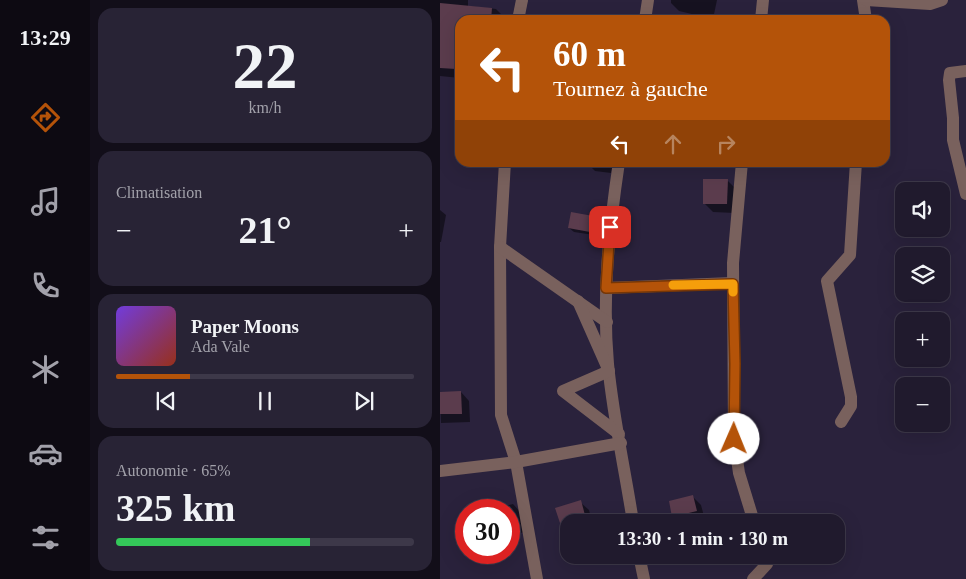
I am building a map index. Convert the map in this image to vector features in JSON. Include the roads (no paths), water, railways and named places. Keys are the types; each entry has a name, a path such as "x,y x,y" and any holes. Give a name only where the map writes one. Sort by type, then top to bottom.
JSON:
{"street":[{"path":"519,15 522,0"},
{"path":"646,15 648,0"},
{"path":"762,15 764,0"},
{"path":"866,15 865,0 930,4 942,0"},
{"path":"966,71 953,71 948,80 954,140 966,194"},
{"path":"505,167 500,247 501,415 516,462 537,579"},
{"path":"618,167 610,227 606,288 607,322 609,371 632,514"},
{"path":"742,167 733,284 734,439 738,473 751,514"},
{"path":"841,422 851,406 851,397 827,281 850,255 856,167"},
{"path":"500,247 607,322"},
{"path":"606,288 733,284"},
{"path":"578,302 609,371"},
{"path":"609,371 563,391 620,439"},
{"path":"440,472 516,462 620,439"},
{"path":"640,564 644,579"},
{"path":"753,579 766,564"}]}
